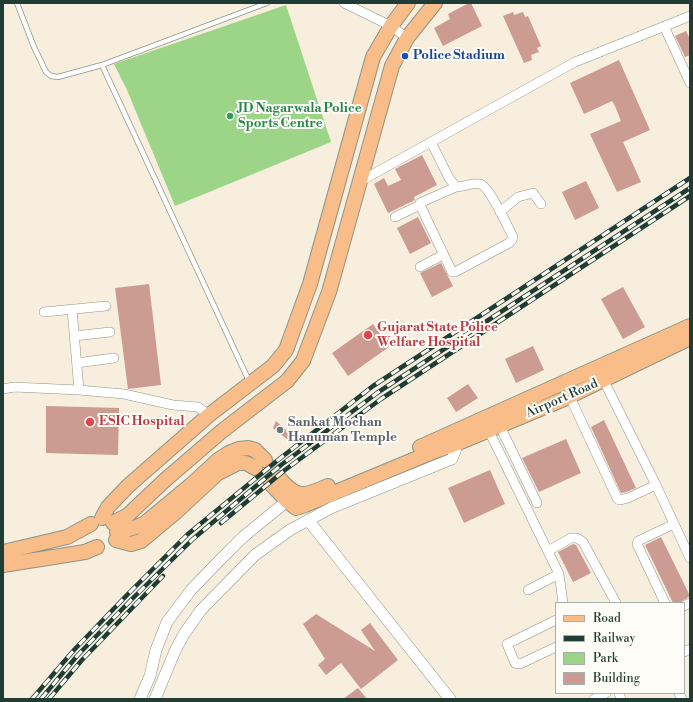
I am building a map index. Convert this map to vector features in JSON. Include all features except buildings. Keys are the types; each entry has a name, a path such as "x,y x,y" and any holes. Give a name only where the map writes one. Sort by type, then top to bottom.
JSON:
{"main road":[{"path":"3,565 85,552 97,547 102,548 110,546 108,507 128,486 209,415 272,366 286,350 310,284 374,57 391,26 408,3"},
{"path":"97,547 89,537 88,533 108,527 128,515 164,481 222,431 287,381 303,361 329,292 392,66 407,38 435,3"},
{"name":"Airport Road","path":"431,448 456,438 690,326"},
{"name":"Airport Road","path":"456,438 495,428 567,398 690,338"},
{"path":"3,552 108,527 133,528 144,524 218,460 230,452 248,448 254,450 260,464"},
{"path":"431,448 306,505 296,508 287,501 275,481 299,495 314,492 431,448"}],"street":[{"path":"344,3 391,26 407,38"},
{"path":"359,182 574,62 690,16"},
{"path":"664,26 690,83"},
{"path":"431,142 456,187"},
{"path":"395,217 420,205 422,202 456,187 464,187 474,183 481,184 485,186 500,212 512,240 455,272 452,272 449,269 420,205"},
{"path":"500,212 518,197 534,193 542,204"},
{"path":"420,267 443,255"},
{"path":"44,312 106,306"},
{"path":"72,310 79,390"},
{"path":"74,336 110,332"},
{"path":"76,363 114,358"},
{"path":"604,381 656,485 690,558"},
{"path":"3,389 14,387 124,394 173,405 198,408 209,415"},
{"path":"567,398 619,500 628,498 656,485"},
{"path":"567,398 596,465"},
{"path":"495,428 538,503"},
{"path":"495,428 559,574 562,602"},
{"path":"155,699 175,651 184,634 202,610 255,555 290,530 331,508 452,458 456,438"},
{"path":"140,699 150,676 158,644 167,622 191,590 243,537 287,501"},
{"path":"308,520 450,699"},
{"path":"666,602 637,544 638,542 674,524"},
{"path":"548,551 571,538 577,538 583,542 615,602"},
{"path":"528,590 559,574"},
{"path":"555,620 507,644 515,663 517,664 555,647"},
{"path":"158,644 175,651"},
{"path":"594,699 604,694"}],"lane":[{"path":"17,3 34,47 46,72 51,76 58,77 102,65 267,3"},
{"path":"102,65 250,383"}],"green space":[{"name":"JD Nagarwala Police Sports Centre","path":"286,5 331,142 175,206 127,90 114,64"}],"tunnel":[{"path":"265,460 279,478"},
{"path":"255,468 271,484"}],"railway":[{"path":"32,699 74,650 188,534 278,460 373,386 690,178"},
{"path":"41,699 77,656 193,539 281,465 377,393 690,188"},
{"path":"221,523 285,470 381,399 690,196"},
{"path":"49,699 82,660 163,576"}],"place":[{"name":"Police Stadium","path":"405,56"},
{"name":"JD Nagarwala Police Sports Centre","path":"230,116"},
{"name":"Gujarat State Police Welfare Hospital","path":"368,335"},
{"name":"ESIC Hospital","path":"90,422"},
{"name":"Sankat Mochan Hanuman Temple","path":"280,430"}]}
